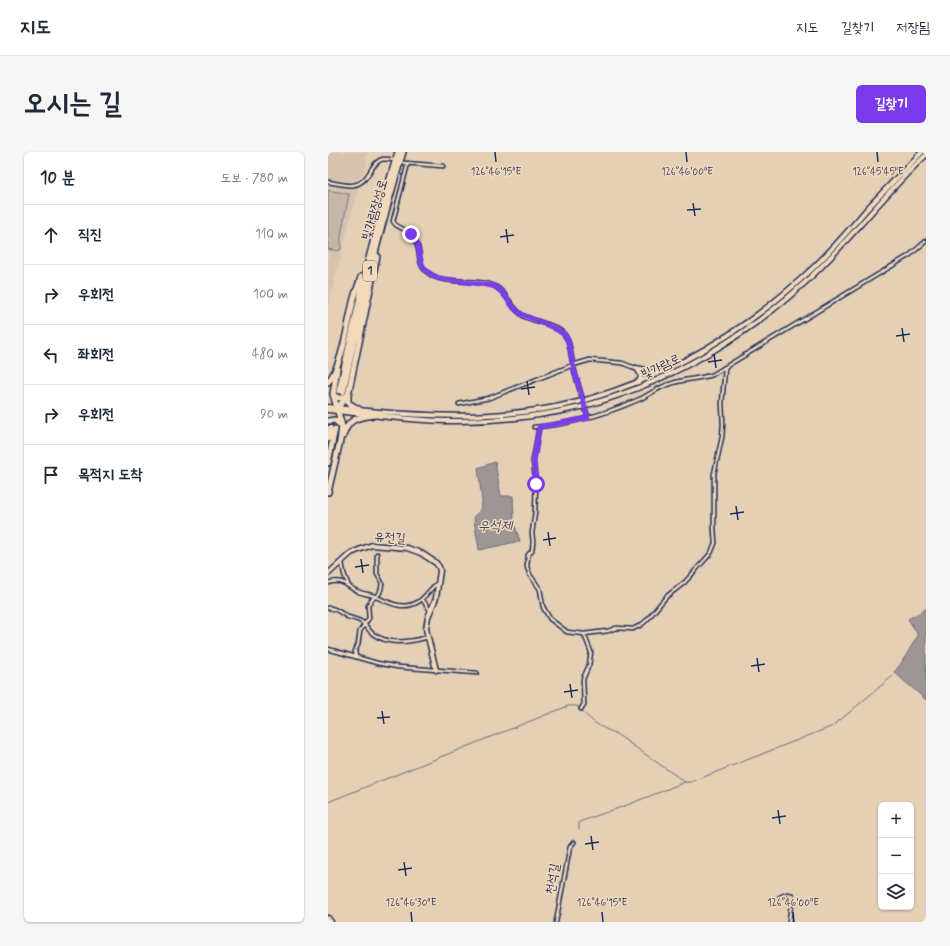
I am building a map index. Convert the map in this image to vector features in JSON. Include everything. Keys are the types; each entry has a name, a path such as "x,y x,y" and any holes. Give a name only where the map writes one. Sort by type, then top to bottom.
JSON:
{"highway":[{"name":"빛가람장성로","path":"343,393 363,283 398,152"},
{"name":"빛가람장성로","path":"343,393 388,213 390,196 403,152"},
{"path":"328,492 342,426 333,394 340,354 354,295 363,270 379,211 383,206"},
{"path":"328,382 335,369 340,354"},
{"path":"333,394 336,397 345,398 343,393"},
{"path":"328,421 344,401 343,393"},
{"path":"343,393 348,403 360,410"},
{"path":"340,441 346,427 356,418 374,415"},
{"path":"328,421 335,420 342,426"},
{"path":"328,439 332,429 328,463"}],"main road":[{"name":"빛가람로","path":"328,407 337,410 374,415 433,420 483,420 547,414 580,407 590,401 639,382 680,364 718,342 767,308 791,288 831,249 894,180 922,152"},
{"name":"빛가람로","path":"328,410 360,410 432,416 489,416 531,411 590,401 635,390 705,356 762,318 821,267 926,155"},
{"path":"635,368 640,368 653,373 661,372"},
{"path":"635,368 638,370 640,375 641,380 639,382"},
{"name":"유전길","path":"328,574 351,553 372,545 407,548 421,553 436,563 440,571 436,598 430,610 426,625 436,670"},
{"path":"328,918 331,922"}],"street":[{"path":"328,182 350,185 359,183 367,177 380,160 393,160"},
{"path":"404,163 443,166"},
{"path":"408,163 393,222 409,232 416,240 421,266 431,275 438,278 486,284 497,288 521,314 552,327 566,337 588,418"},
{"path":"534,427 588,418 614,410 669,384 686,379 696,379 712,375 910,255 926,241"},
{"path":"459,404 489,398 573,365 590,360 622,363 635,368"},
{"path":"539,427 534,461 536,484 535,512 532,533 534,542 532,551 528,555 527,567 530,575 540,589 544,607 550,619 567,632 584,634 608,631 616,628 633,629 647,620 669,594 685,582 711,553 715,543 714,474 722,437 722,403 725,367"},
{"path":"356,657 355,652 358,645 359,634 369,618 368,608 370,603 380,592 382,585 377,574 377,554"},
{"path":"342,562 344,574 348,584"},
{"path":"328,583 337,582 348,584 357,591 376,597 383,601 404,606 414,604 422,599 438,582"},
{"path":"422,599 430,610"},
{"path":"328,608 338,610 347,616 360,621 375,635 388,640 410,641 428,637"},
{"path":"581,709 584,704 582,679 588,665 591,652 584,634"},
{"path":"328,649 377,663 398,667 477,673"},
{"name":"천석길","path":"556,922 570,847 574,842"},
{"path":"780,897 787,894 792,895 789,922"}],"shaded area":[{"path":"328,152 368,152 365,171 356,181 328,179"},
{"path":"328,184 351,188 359,186 328,306"},
{"path":"328,190 349,194 341,236 341,249 338,251 328,249"}],"water":[{"name":"우석제","path":"495,462 501,496 513,496 514,523 520,541 479,550 474,516 481,510 482,502 478,468"},
{"path":"926,609 926,700 894,672 917,637 917,633 908,619"}],"waterway":[{"path":"579,829 579,822 685,782 691,782 833,726 895,674"},
{"path":"328,802 568,706 576,706 596,724 615,733 685,782"}],"tunnel":[{"path":"330,428 335,407"}],"route":[{"path":"411,234 416,240 418,246 421,266 426,272 438,278 494,286 502,292 514,308 524,317 555,328 564,334 568,340 573,365 588,418 539,427 534,461 536,484"}]}
